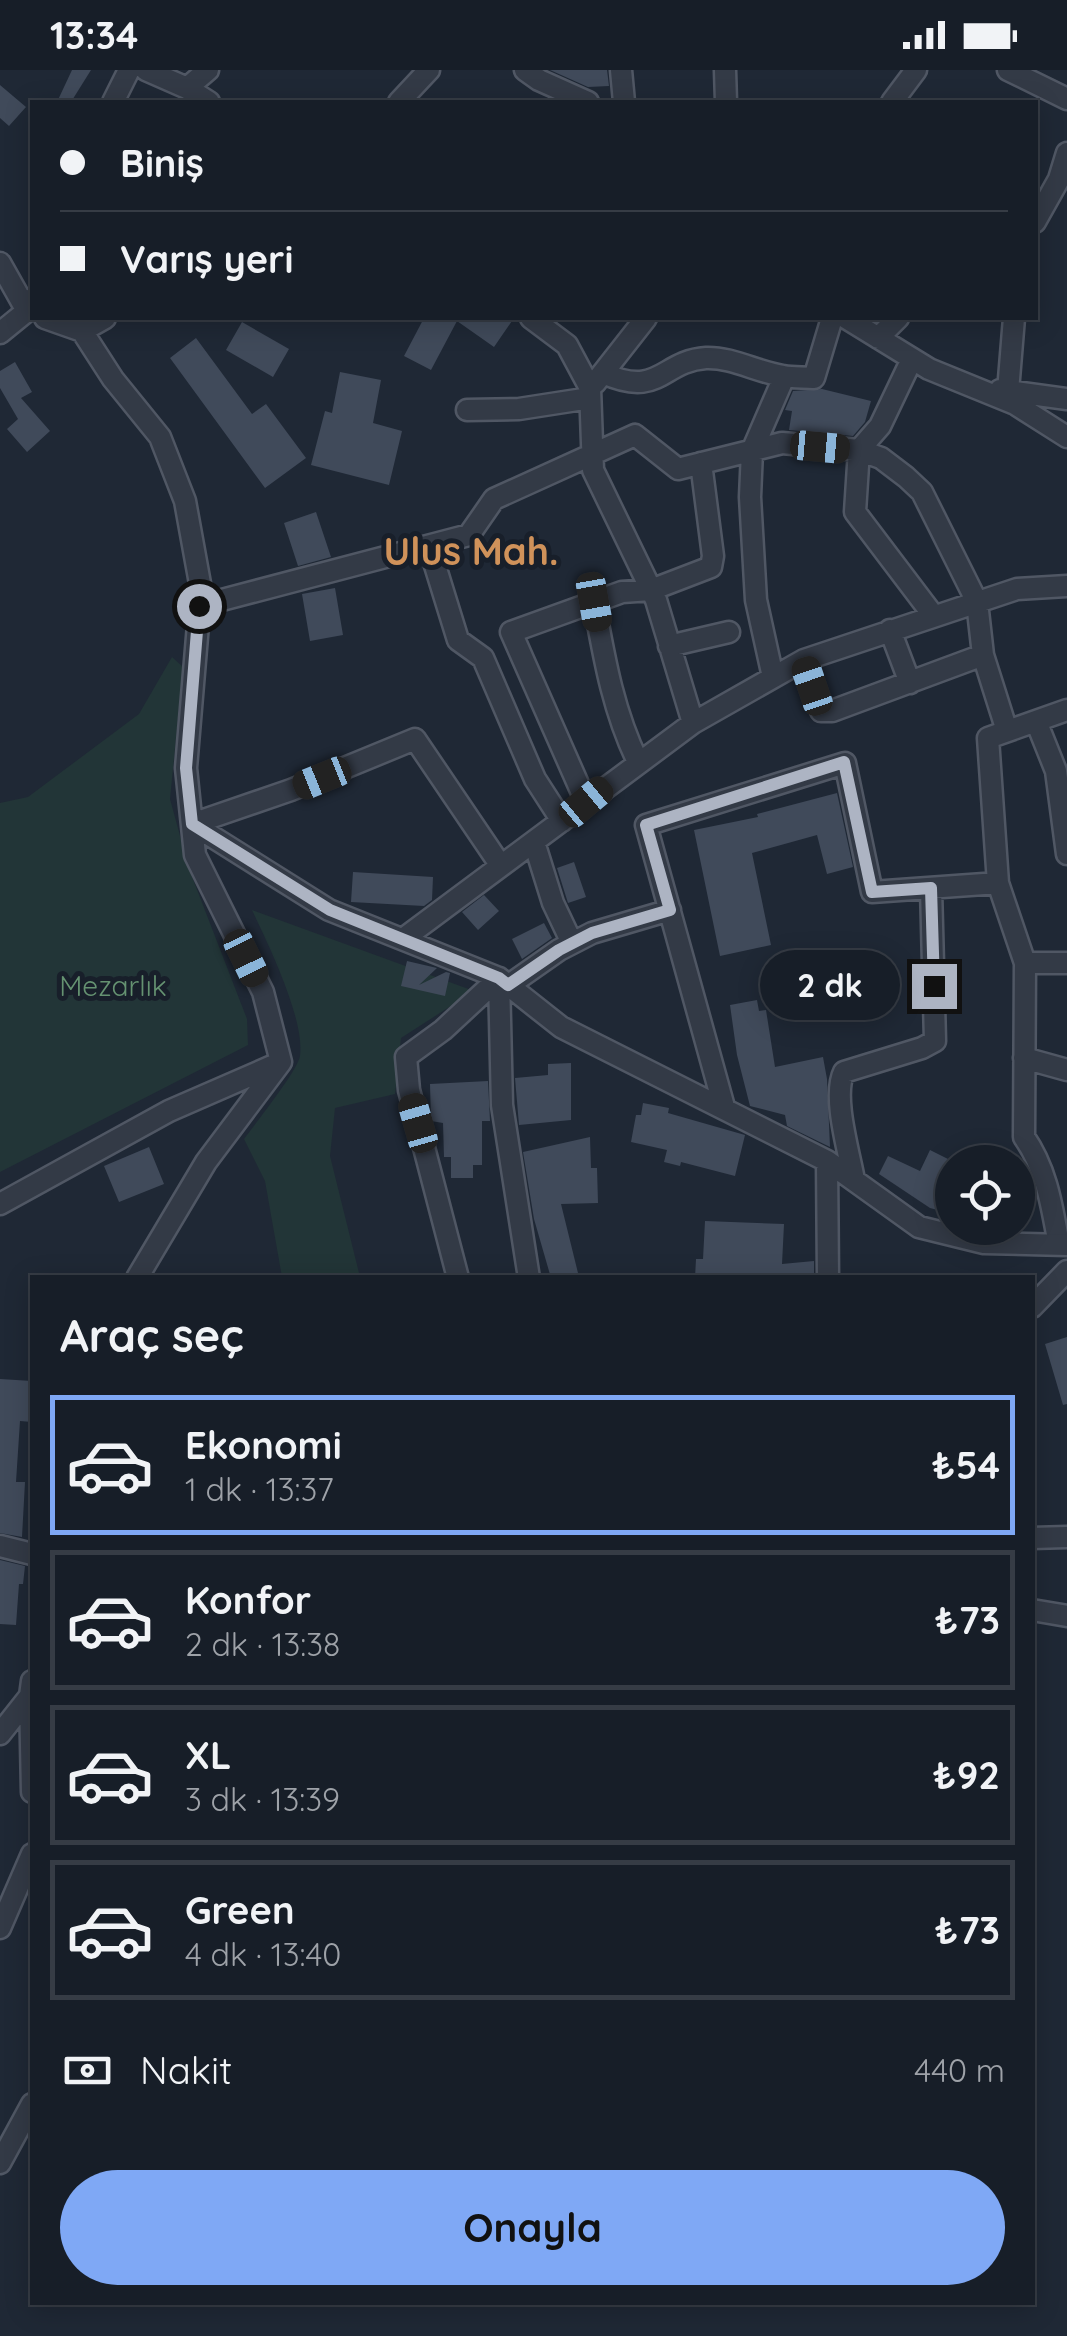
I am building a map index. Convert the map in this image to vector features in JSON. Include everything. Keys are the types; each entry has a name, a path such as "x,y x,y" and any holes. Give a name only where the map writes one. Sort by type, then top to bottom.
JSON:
{"street":[{"path":"114,100 129,70"},
{"path":"146,70 206,100"},
{"path":"187,88 208,70"},
{"path":"401,100 429,70"},
{"path":"526,70 538,80 583,100"},
{"path":"622,70 624,100"},
{"path":"725,70 726,100"},
{"path":"894,100 916,70"},
{"path":"1008,70 1067,99"},
{"path":"1038,217 1059,179 1067,153"},
{"path":"0,263 30,304"},
{"path":"0,319 30,311"},
{"path":"0,333 30,313"},
{"path":"57,320 82,331 113,379 160,437 185,501 200,589 186,768 195,854 263,992 281,1062"},
{"path":"82,331 101,320"},
{"path":"534,320 566,345 594,386"},
{"path":"644,320 594,386 593,470 651,590 693,722"},
{"path":"466,410 519,409 594,386 650,381 704,358 784,377 814,378 831,320"},
{"path":"849,320 912,359 1014,404 1067,437"},
{"path":"878,338 896,320"},
{"path":"1008,391 1014,320"},
{"path":"912,359 880,426 858,450 854,512 933,615"},
{"path":"773,677 756,600 750,497 752,451 784,377"},
{"path":"969,386 1067,399"},
{"path":"199,606 469,535 494,498 635,435 678,469 782,443 858,450 880,458 922,492 977,602 983,655 1007,731"},
{"path":"586,802 512,632 622,592 651,590 711,566 714,556 701,463"},
{"path":"429,546 458,640 483,658 534,779 562,821"},
{"path":"403,939 693,722 804,660 1017,590 1067,586"},
{"path":"594,602 612,695 622,730 638,762"},
{"path":"890,630 910,682"},
{"path":"670,646 728,632"},
{"path":"804,660 822,711 832,711 983,655"},
{"path":"192,824 330,910 504,982 561,1027 827,1161 919,1226 984,1243 1063,1245 1058,1187 1024,1137 1025,963 998,883 988,738 1067,710"},
{"path":"1036,721 1056,772 1067,854"},
{"path":"192,824 291,790 416,739 501,866"},
{"path":"724,1107 646,825 844,762 872,892 998,883"},
{"path":"534,842 553,903 572,943"},
{"path":"854,1180 840,1097 839,1082 844,1072 934,1041 931,888"},
{"path":"457,1275 409,1090 406,1057 504,982 572,943 592,933 670,910"},
{"path":"1025,963 1067,964"},
{"path":"504,982 502,1105 529,1275"},
{"path":"1024,1058 1067,1070"},
{"path":"0,1204 169,1111 281,1062"},
{"path":"139,1275 206,1162 281,1062"},
{"path":"827,1161 828,1275"},
{"path":"1035,1304 1067,1271"},
{"path":"1035,1538 1067,1537"},
{"path":"0,1546 30,1554"},
{"path":"1035,1611 1067,1616"},
{"path":"0,1733 30,1690"},
{"path":"0,1928 30,1859"},
{"path":"0,2162 30,2108"}],"green space":[{"name":"Mezarlık","path":"172,657 183,667 170,799 189,869 247,1019 248,1045 0,1172 0,803 28,797 139,714"},
{"path":"252,910 474,991 401,1038 395,1094 335,1108 330,1156 360,1275 282,1275 265,1181 244,1139 300,1056 297,1022"}],"building":[{"path":"72,70 91,70 72,100 58,100"},
{"path":"550,70 607,70 609,86 588,87"},
{"path":"0,85 26,107 9,126 0,118"},
{"path":"423,320 513,320 494,347 457,321 431,370 404,356"},
{"path":"242,322 289,349 273,377 226,350"},
{"path":"196,338 252,414 266,404 306,458 265,488 170,358"},
{"path":"15,362 32,392 21,398 50,431 27,452 7,429 18,419 0,388 0,371"},
{"path":"340,372 381,380 373,423 402,431 389,485 311,465 325,411 332,413"},
{"path":"822,389 871,401 865,422 853,436 789,430 792,411 785,410 793,391"},
{"path":"316,512 331,557 298,566 284,523"},
{"path":"335,588 343,635 310,641 302,594"},
{"path":"837,793 853,867 827,874 817,835 752,853 771,945 720,956 694,830 758,817 757,814"},
{"path":"574,862 586,897 568,903 557,868"},
{"path":"353,872 433,877 432,900 424,906 351,902"},
{"path":"484,895 499,911 478,930 462,912"},
{"path":"544,923 552,938 522,959 512,939"},
{"path":"407,961 437,968 419,985 450,973 445,996 401,986"},
{"path":"757,1000 759,1011 766,1010 775,1067 823,1057 830,1147 787,1126 785,1115 750,1106 730,1005"},
{"path":"571,1063 571,1120 519,1125 515,1078 548,1075 548,1064"},
{"path":"488,1081 490,1121 482,1121 482,1165 473,1165 473,1178 451,1178 451,1157 444,1157 443,1123 431,1121 430,1084"},
{"path":"643,1103 669,1108 668,1113 745,1135 735,1176 681,1162 680,1166 664,1162 667,1150 631,1142 636,1115 641,1115"},
{"path":"590,1137 591,1168 597,1168 598,1203 561,1204 578,1273 550,1275 534,1219 523,1152"},
{"path":"149,1147 164,1184 119,1202 104,1166"},
{"path":"930,1150 935,1152 935,1209 879,1174 888,1156 920,1171"},
{"path":"705,1221 784,1224 782,1264 814,1261 814,1275 695,1275 696,1259 703,1259"},
{"path":"1067,1337 1067,1404 1063,1405 1045,1344"},
{"path":"0,1379 30,1381 30,1422 20,1421 16,1482 25,1482 22,1537 0,1533"},
{"path":"0,1560 25,1566 23,1584 19,1584 16,1625 0,1624"}],"district":[{"name":"Ulus Mah.","path":"471,552"}],"route":[{"path":"199,606 186,768 192,824 330,910 508,985 592,933 670,910 646,825 844,762 872,892 931,888 934,986"}]}
